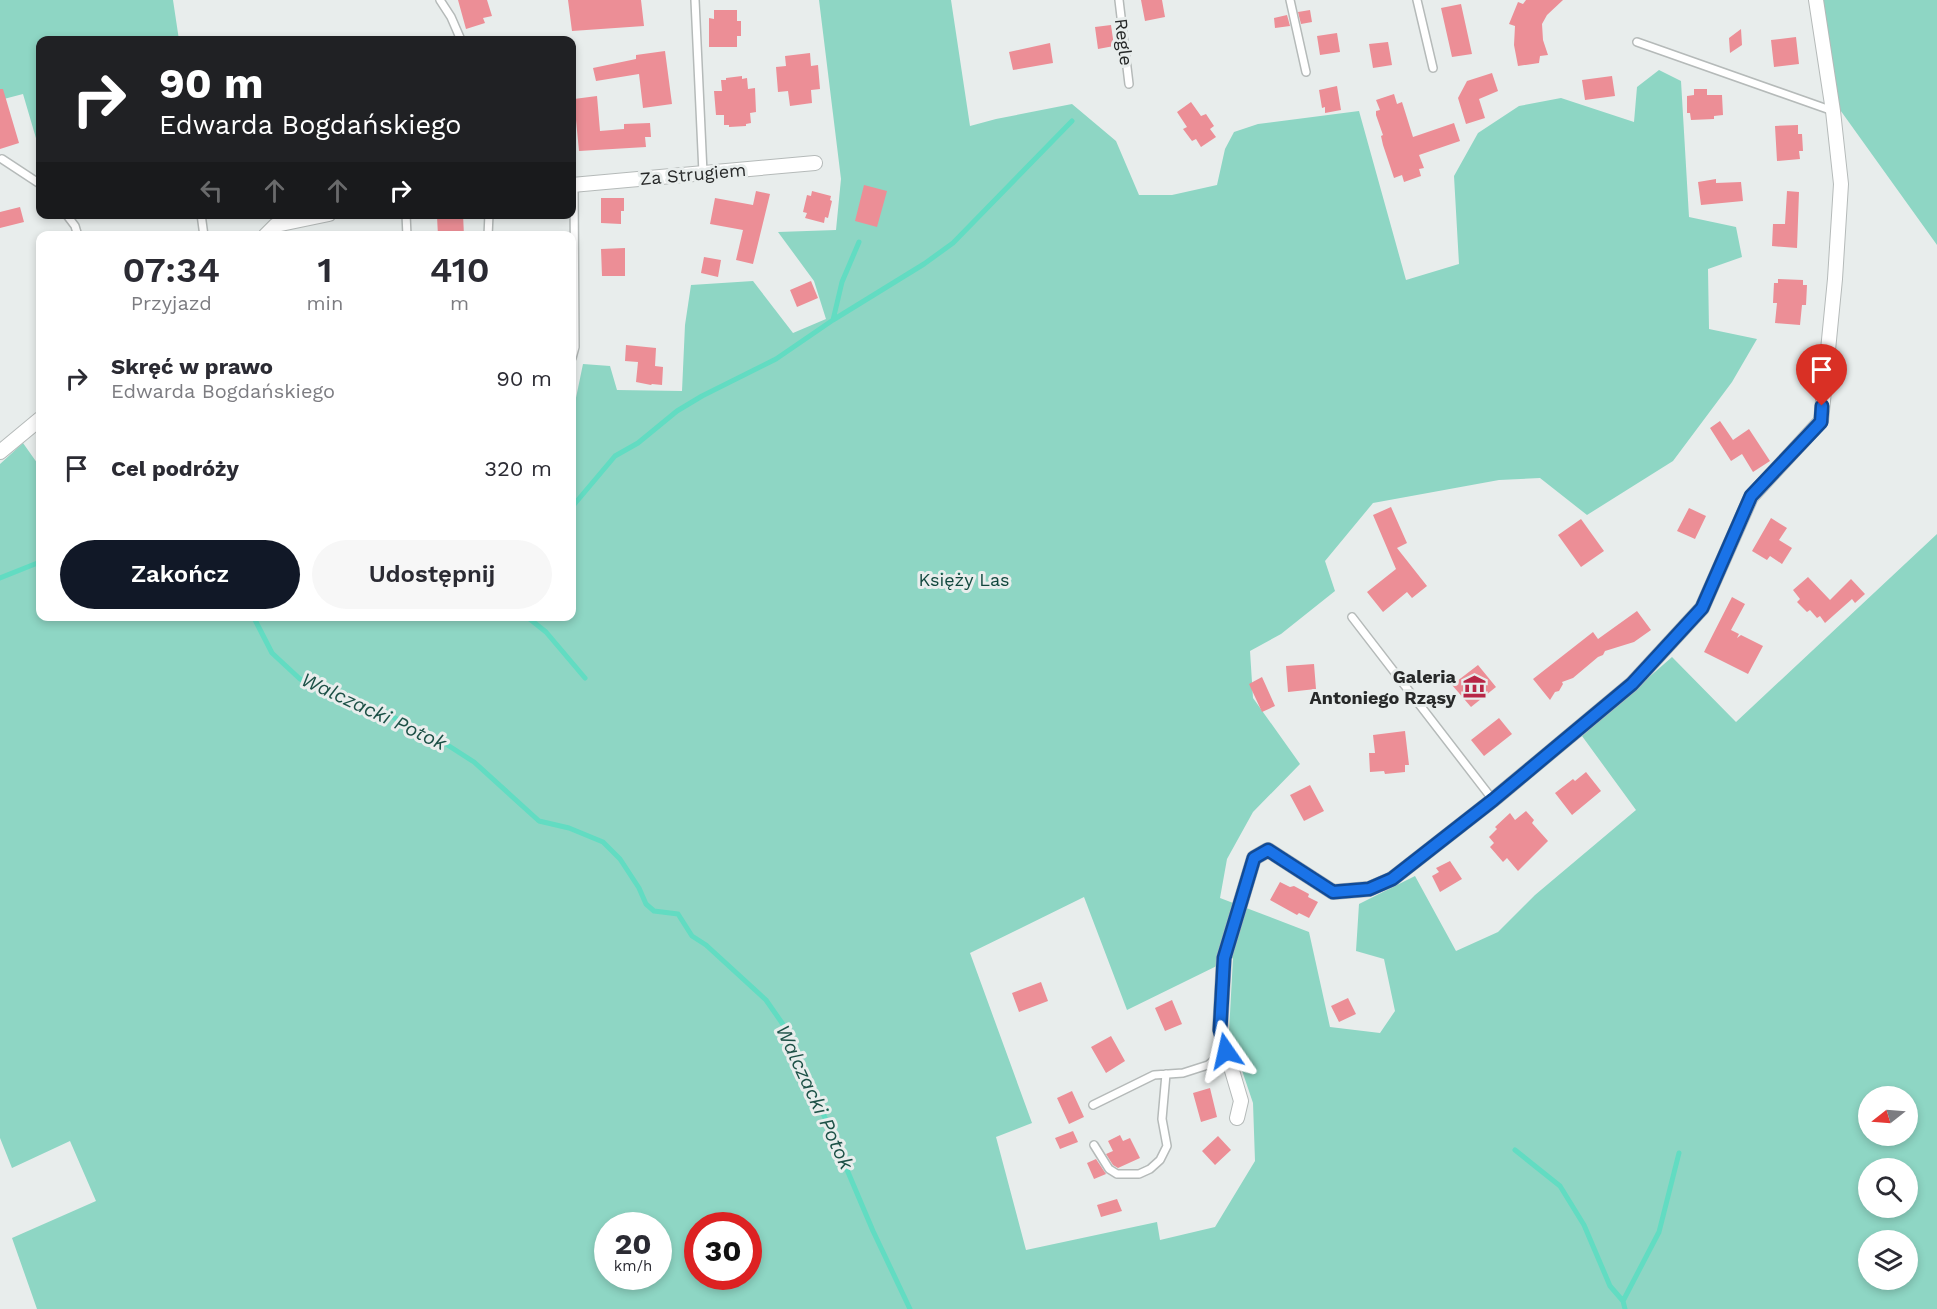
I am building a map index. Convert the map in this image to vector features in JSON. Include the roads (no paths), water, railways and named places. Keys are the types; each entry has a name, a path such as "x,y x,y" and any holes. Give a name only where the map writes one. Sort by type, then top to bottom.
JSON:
{"street":[{"path":"1237,1118 1241,1101 1220,1030 1224,958 1254,858 1268,850 1333,892 1369,889 1392,879 1493,800 1632,684 1702,608 1751,496 1821,422 1835,279 1841,184 1833,111 1816,0"},
{"name":"Za Strugiem","path":"576,185 815,163"},
{"path":"0,452 36,422"}],"lane":[{"path":"440,0 459,36"},
{"path":"695,0 703,173"},
{"name":"Regle","path":"1119,0 1129,84"},
{"path":"1290,0 1305,72"},
{"path":"1417,0 1433,68"},
{"path":"1637,42 1833,111"},
{"path":"2,159 36,181"},
{"path":"1352,617 1493,800"},
{"path":"1093,1105 1154,1075 1183,1073 1208,1065 1226,1051"},
{"path":"1094,1145 1109,1169 1117,1174 1139,1174 1160,1160 1167,1146 1162,1119 1166,1074"}],"waterway":[{"path":"576,502 615,456 638,443 677,411 776,359 953,243 1072,121"},
{"path":"833,320 842,282 859,242"},
{"name":"Walczacki Potok","path":"0,578 36,564"},
{"name":"Walczacki Potok","path":"256,621 272,653 300,679 373,708 432,735 474,762 539,821 569,828 603,842 620,859 639,888 646,904 654,911 678,914 692,936 706,945 766,1000 789,1033 873,1231 910,1309"},
{"path":"532,621 546,632 585,678"},
{"path":"1515,1150 1560,1186 1584,1225 1610,1286 1623,1301"},
{"path":"1625,1309 1623,1301 1659,1232 1679,1153"}],"place":[{"name":"Galeria Antoniego Rząsy","path":"1474,686"}],"park label":[{"name":"Księży Las","path":"964,579"}]}
